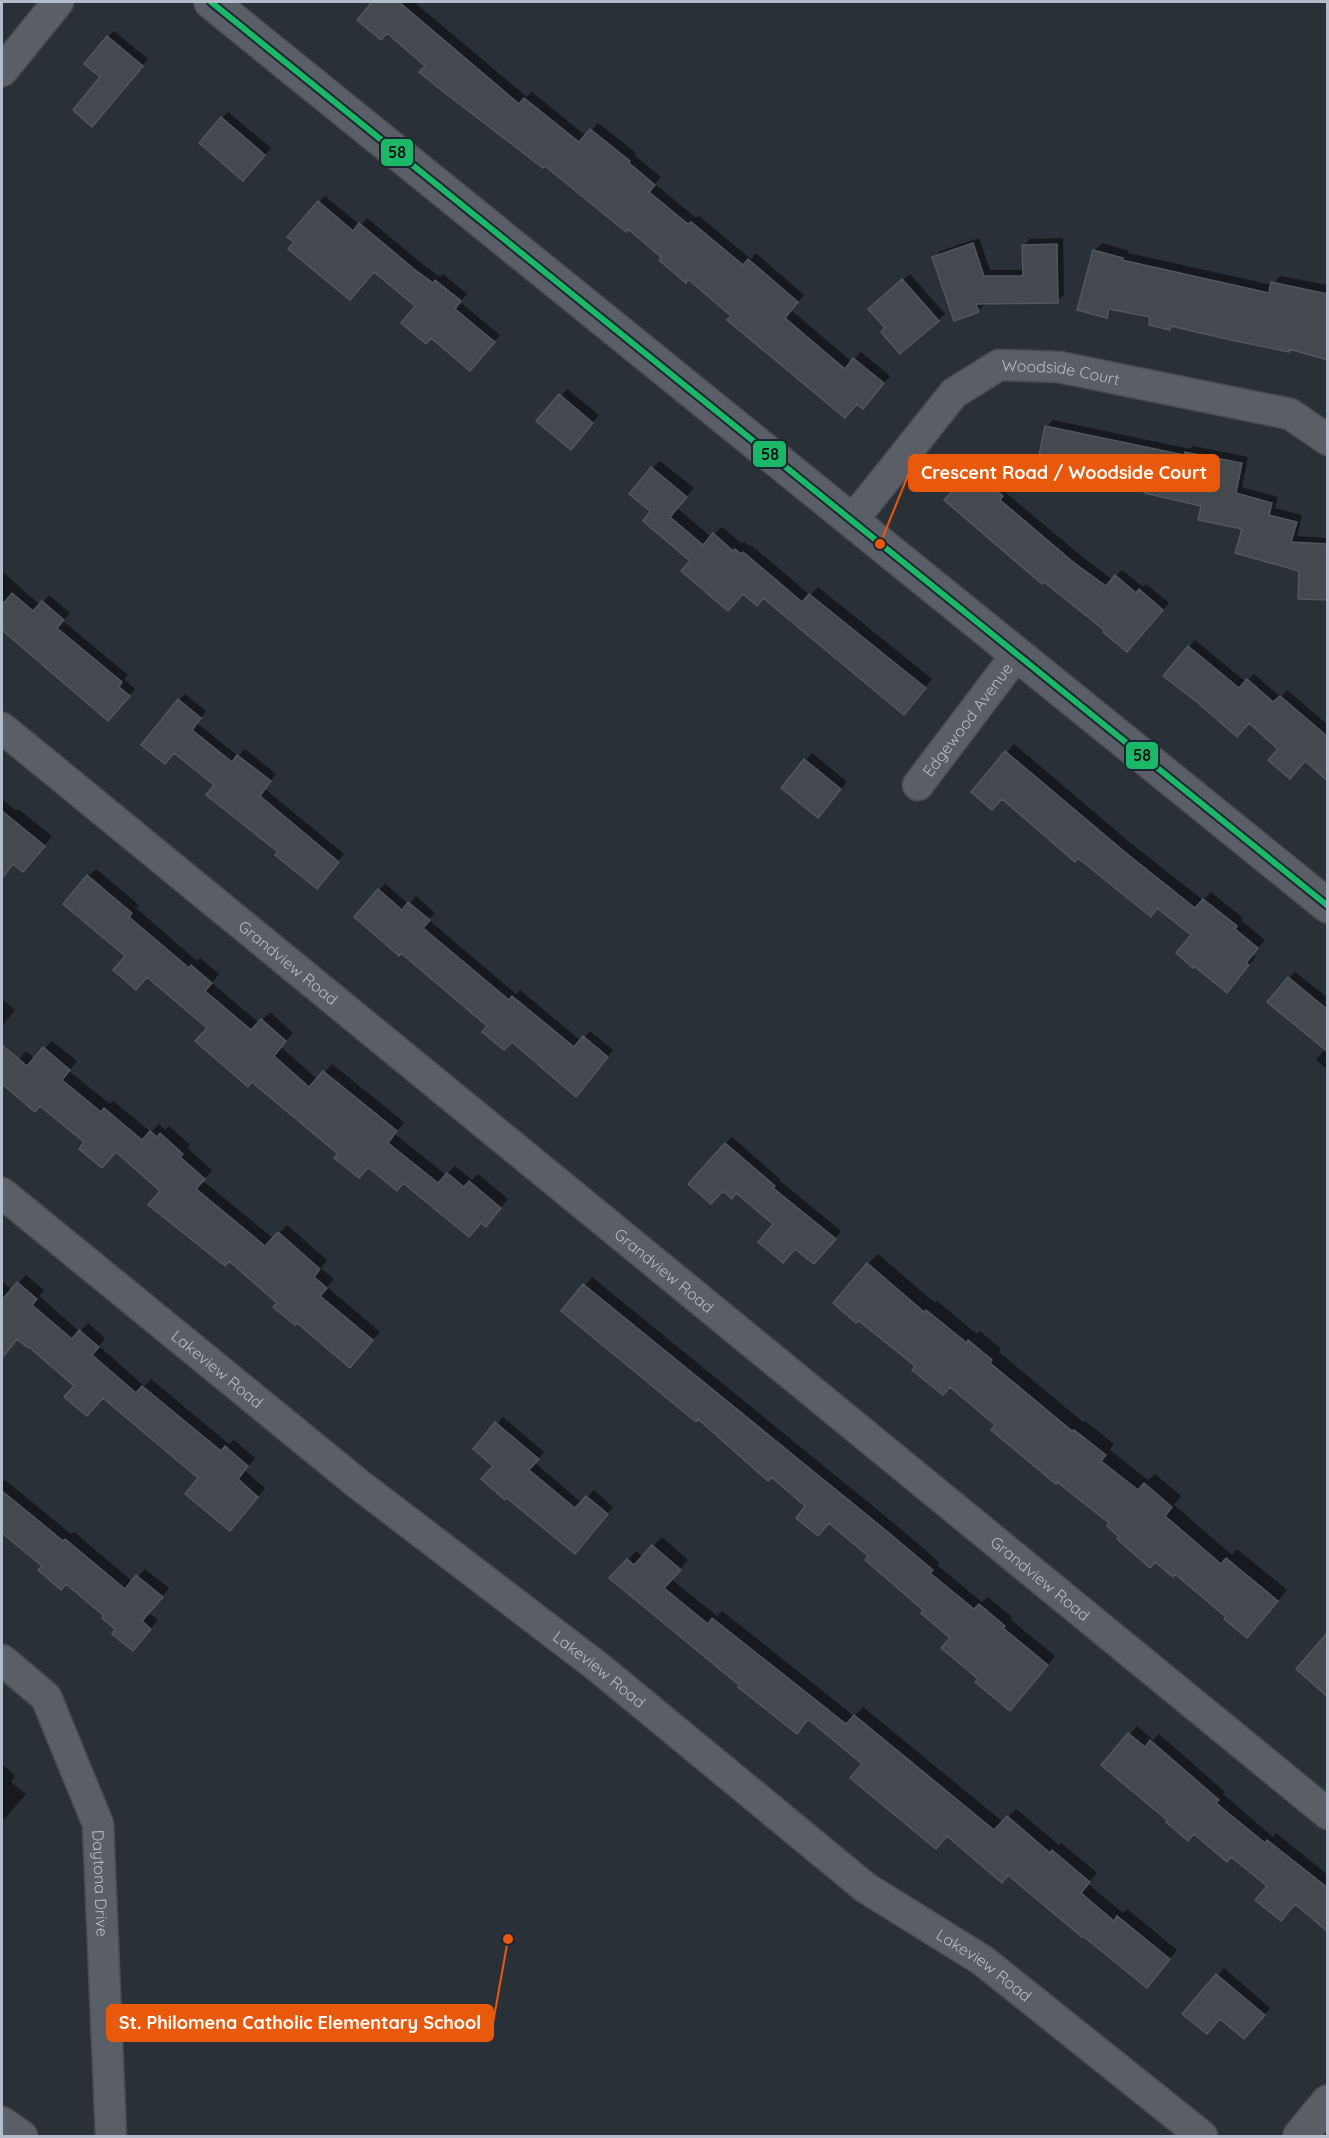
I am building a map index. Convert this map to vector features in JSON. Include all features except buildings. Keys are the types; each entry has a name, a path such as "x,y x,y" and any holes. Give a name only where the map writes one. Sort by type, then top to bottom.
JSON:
{"street":[{"path":"2,71 58,2"},
{"path":"211,2 1328,906"},
{"name":"Woodside Court","path":"852,521 954,393 999,366 1059,367 1290,414 1328,440"},
{"name":"Edgewood Avenue","path":"918,785 1017,654"},
{"name":"Grandview Road","path":"2,728 1328,1814"},
{"name":"Lakeview Road","path":"2,1193 357,1483 598,1667 866,1888 982,1960 1202,2136"},
{"name":"Daytona Drive","path":"2,1660 46,1697 98,1824 111,2136"},
{"path":"1300,2136 1328,2102"},
{"path":"2,2122 22,2136"}],"transit line":[{"name":"58","path":"211,2 1328,906"}],"place":[{"name":"Crescent Road / Woodside Court","path":"880,544"},
{"name":"St. Philomena Catholic Elementary School","path":"508,1939"}]}
